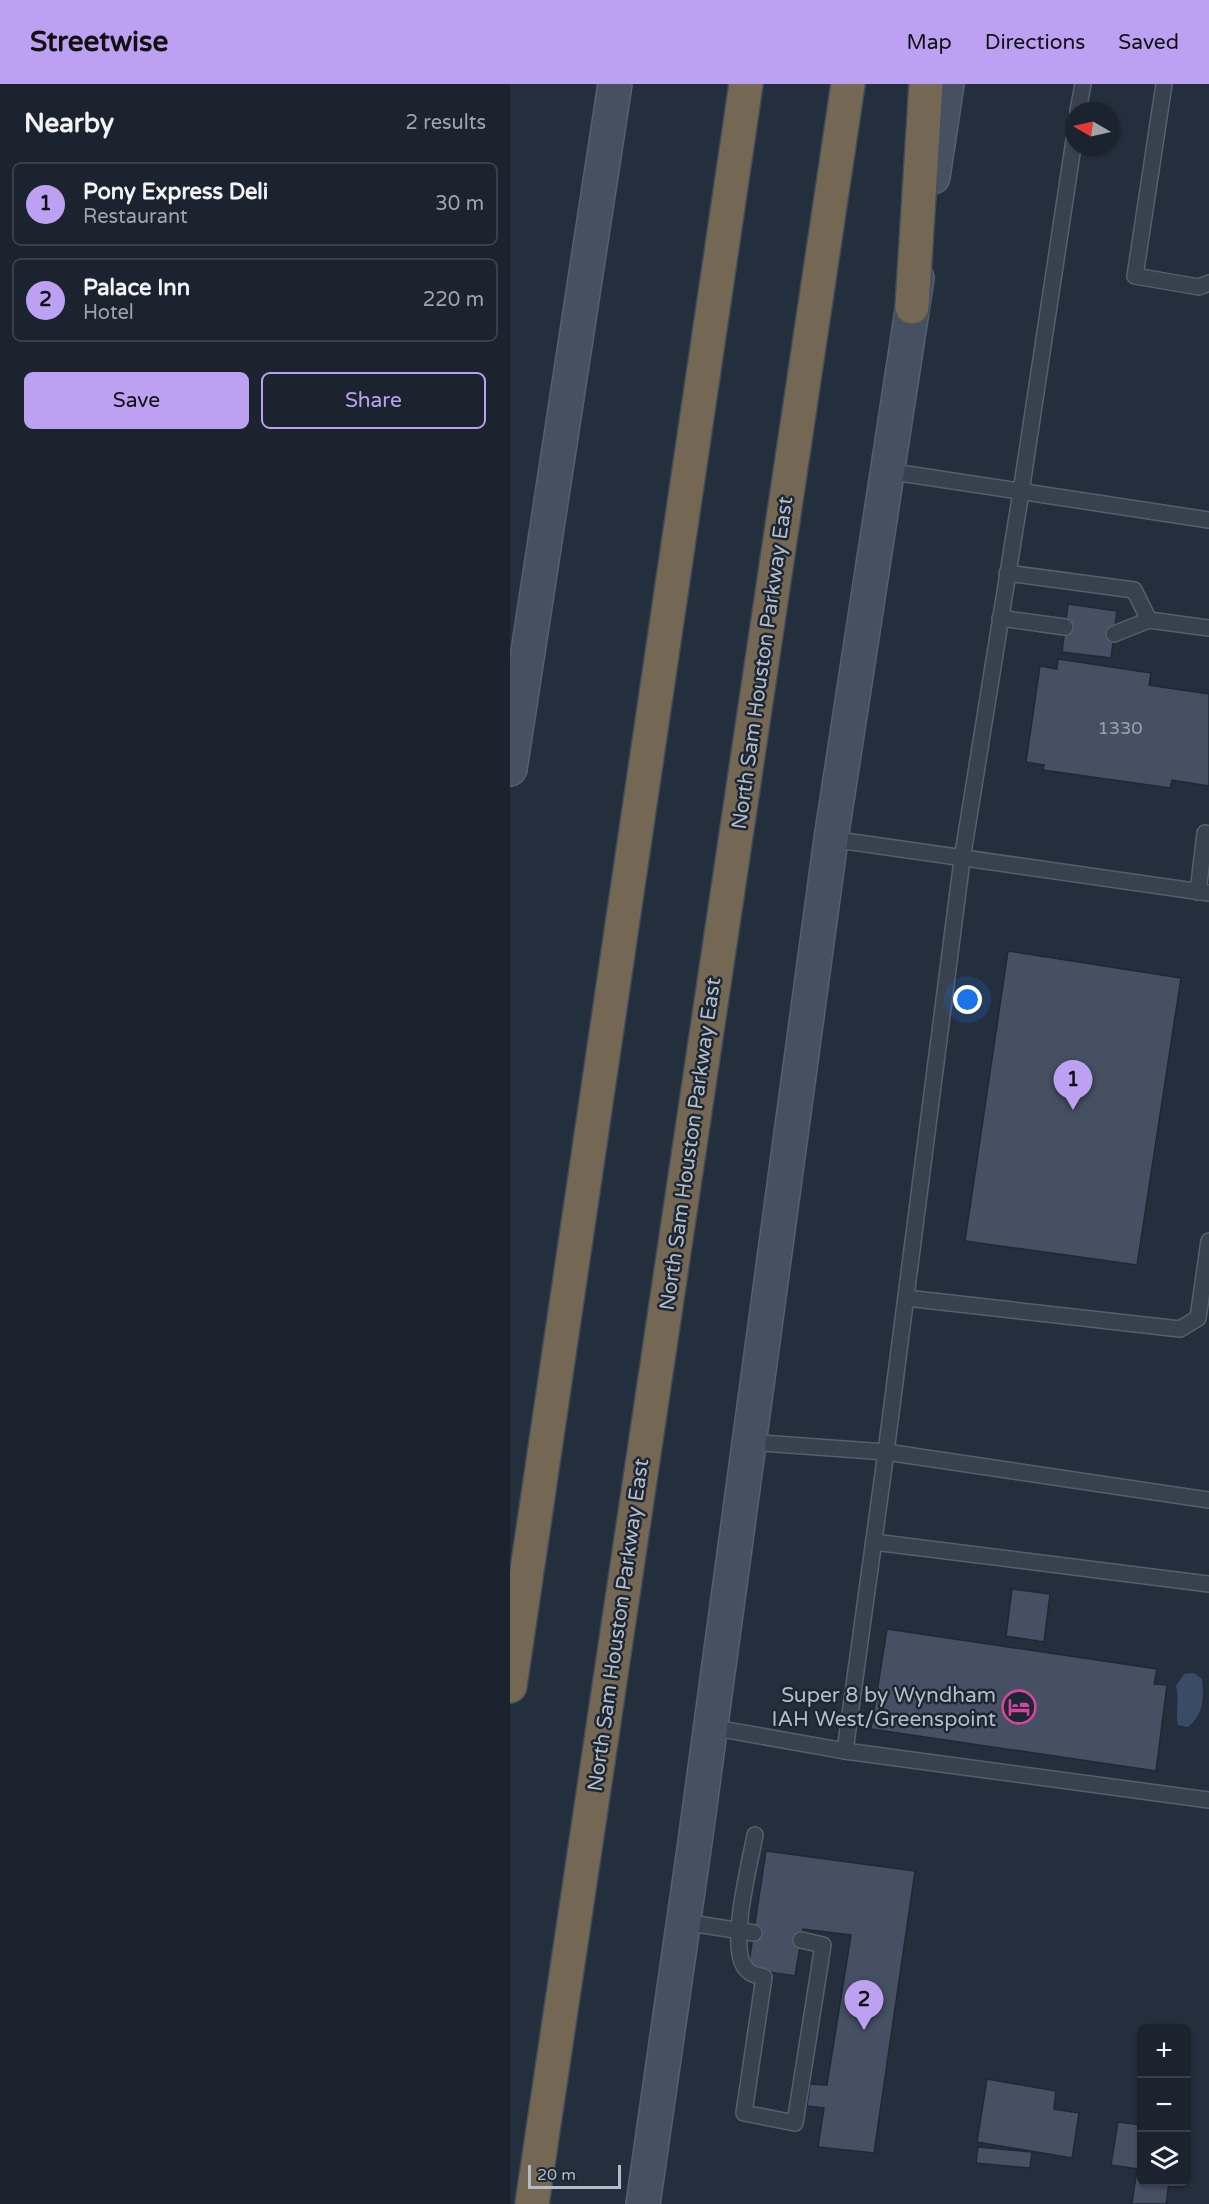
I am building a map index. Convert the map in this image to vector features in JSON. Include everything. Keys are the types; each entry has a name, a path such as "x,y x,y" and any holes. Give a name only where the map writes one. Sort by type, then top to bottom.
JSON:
{"highway":[{"path":"510,1686 746,84"},
{"name":"North Sam Houston Parkway East","path":"532,2204 848,84"},
{"path":"912,307 926,84"}],"main road":[{"path":"510,769 615,84"},
{"path":"643,2204 684,1922 831,839 947,84"}],"lane":[{"path":"1080,102 1083,84"},
{"path":"1164,84 1135,276 1199,287 1209,283"},
{"path":"845,1750 886,1452 962,860 1072,156"},
{"path":"887,471 1209,520"},
{"path":"1008,573 1134,590 1149,620"},
{"path":"1000,618 1065,627"},
{"path":"1114,634 1149,620 1209,628"},
{"path":"831,839 962,860 1203,893 1206,833 1209,834"},
{"path":"906,1298 1180,1329 1198,1318 1209,1241"},
{"path":"748,1442 886,1452 1209,1500"},
{"path":"874,1542 1209,1584"},
{"path":"710,1727 845,1750 1209,1800"},
{"path":"755,1835 746,1932 738,1952 743,1965 750,1973 764,1977 744,2113 795,2123 824,1945 801,1940"},
{"path":"684,1922 746,1932"}],"water":[{"path":"1194,1673 1202,1679 1203,1699 1200,1711 1188,1727 1178,1725 1176,1686 1184,1674"}],"building":[{"path":"1068,604 1117,611 1111,658 1062,652"},
{"path":"1058,659 1151,673 1149,685 1209,694 1209,786 1172,780 1170,788 1043,770 1044,765 1026,762 1040,666 1057,669"},
{"path":"1008,951 1181,978 1137,1265 965,1241"},
{"path":"1012,1589 1050,1594 1044,1642 1006,1636"},
{"name":"Super 8 by Wyndham IAH West/Greenspoint","path":"887,1629 1157,1669 1154,1684 1167,1685 1156,1771 871,1729"},
{"path":"766,1851 915,1871 874,2153 818,2147 824,2108 807,2106 810,2084 827,2085 851,1935 803,1929 795,1976 748,1969"},
{"path":"987,2079 1056,2091 1054,2109 1079,2113 1072,2158 977,2142"},
{"path":"1118,2122 1137,2124 1137,2169 1111,2165"},
{"path":"978,2147 1032,2152 1030,2168 976,2163"},
{"path":"1137,2169 1137,2186 1168,2186 1166,2204 1132,2204"}],"place":[{"name":"Pony Express Deli","path":"1073,1110"},
{"name":"Super 8 by Wyndham IAH West/Greenspoint","path":"1019,1707"},
{"name":"Palace Inn","path":"864,2030"}]}
